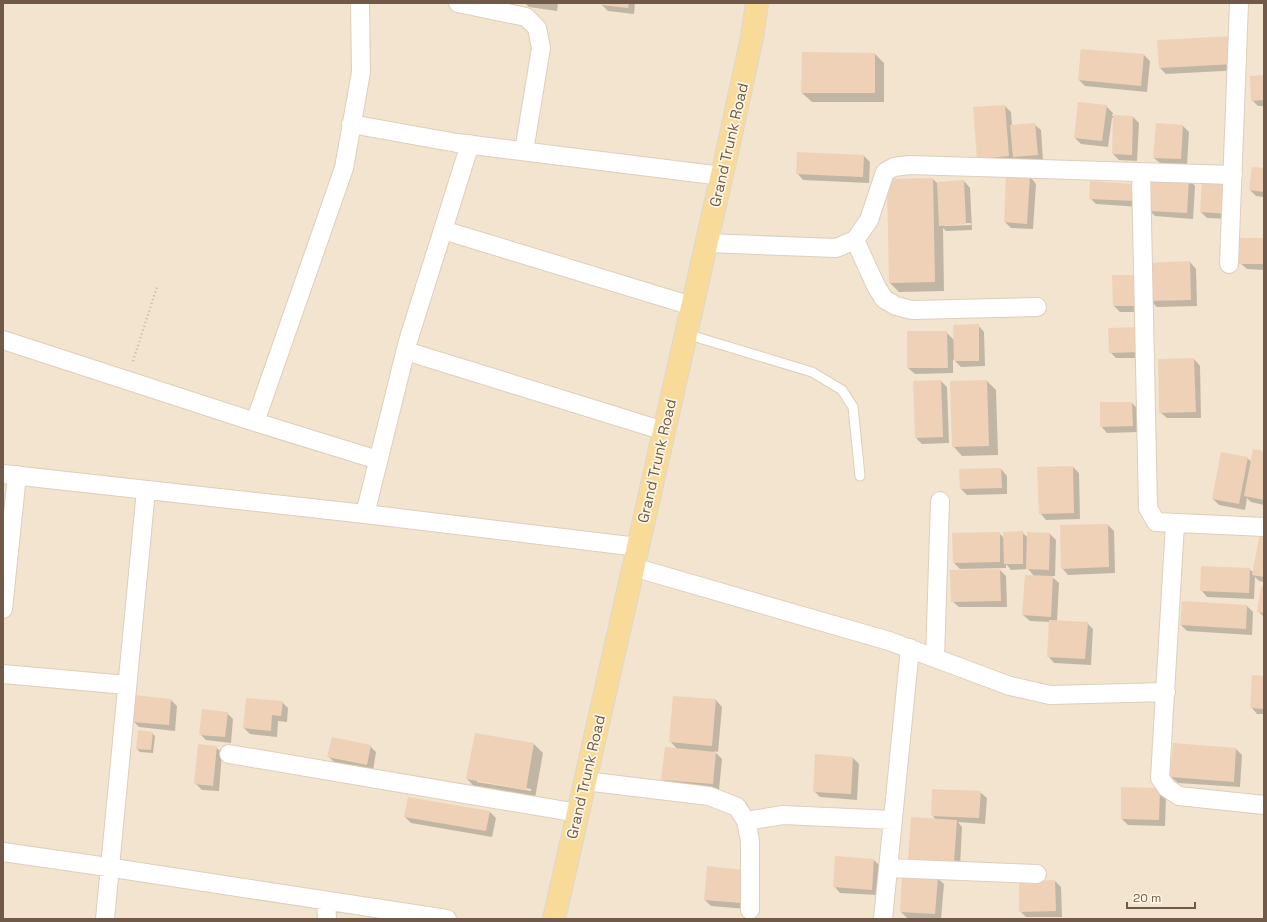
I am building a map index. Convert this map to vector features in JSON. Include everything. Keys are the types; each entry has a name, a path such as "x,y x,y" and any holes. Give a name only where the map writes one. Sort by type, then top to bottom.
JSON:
{"main road":[{"name":"Grand Trunk Road","path":"554,919 722,176 752,37 757,3"}],"street":[{"path":"255,422 344,168 361,72 360,3"},
{"path":"458,3 526,17 537,28 541,48 524,151"},
{"path":"1229,264 1239,3"},
{"path":"351,124 470,144 722,176"},
{"path":"364,514 406,352 470,144"},
{"path":"707,243 836,248 855,240 869,220 885,172 894,167 909,165 1233,175"},
{"path":"1141,173 1148,508 1156,522 1264,527"},
{"path":"443,230 692,306"},
{"path":"855,240 876,286 884,299 896,306 912,310 1037,307"},
{"path":"3,340 255,422 378,460"},
{"path":"406,352 664,431"},
{"path":"3,609 10,474 364,514 636,557 910,648 1010,686 1050,695 1166,692"},
{"path":"105,919 146,490"},
{"path":"936,658 940,501"},
{"path":"1175,524 1160,778 1167,788 1179,796 1264,805"},
{"path":"882,919 910,648"},
{"path":"3,674 127,685"},
{"path":"229,754 578,813"},
{"path":"585,781 709,796 737,807 746,821 750,841 750,910"},
{"path":"746,821 783,815 892,820"},
{"path":"3,852 447,919"},
{"path":"888,868 1036,874"},
{"path":"326,900 326,919"}],"lane":[{"path":"686,334 812,372 842,390 853,407 860,476"}],"path":[{"path":"127,380 157,287"}],"shaded area":[{"path":"3,3 1264,3 1264,919 3,919"}],"building":[{"path":"601,3 629,3 628,8 601,5"},
{"path":"1235,36 1236,64 1159,68 1157,40"},
{"path":"1081,49 1144,54 1141,86 1078,80"},
{"path":"802,52 875,53 875,93 801,93"},
{"path":"1264,75 1264,100 1251,101 1250,76"},
{"path":"1078,102 1107,105 1102,141 1074,138"},
{"path":"1005,105 1009,156 977,159 973,107"},
{"path":"1113,115 1133,116 1132,155 1112,154"},
{"path":"1035,123 1038,155 1013,157 1010,125"},
{"path":"1156,123 1183,125 1181,159 1153,158"},
{"path":"797,152 864,155 863,177 796,174"},
{"path":"1252,167 1264,168 1264,192 1249,190"},
{"path":"1006,175 1030,176 1027,224 1004,222"},
{"path":"1150,176 1189,178 1187,213 1148,211"},
{"path":"933,178 935,282 889,283 887,179"},
{"path":"1202,178 1230,180 1228,214 1200,212"},
{"path":"964,180 966,224 939,226 937,182"},
{"path":"1090,181 1135,184 1134,201 1089,199"},
{"path":"1239,238 1264,238 1264,264 1239,264"},
{"path":"1190,261 1191,300 1149,301 1148,263"},
{"path":"1112,275 1141,275 1141,306 1113,306"},
{"path":"979,324 979,361 954,361 953,325"},
{"path":"1140,327 1141,352 1109,353 1108,328"},
{"path":"907,331 947,331 948,368 907,368"},
{"path":"1194,358 1196,412 1159,413 1158,359"},
{"path":"941,380 943,437 915,438 913,381"},
{"path":"987,380 989,446 952,447 950,381"},
{"path":"1100,402 1132,402 1133,426 1100,427"},
{"path":"1253,449 1264,451 1264,500 1244,496"},
{"path":"1221,452 1248,457 1239,504 1212,499"},
{"path":"1073,466 1074,513 1039,514 1037,467"},
{"path":"1001,468 1002,488 960,489 959,469"},
{"path":"1108,524 1109,567 1061,569 1060,525"},
{"path":"1023,531 1023,564 1004,564 1003,532"},
{"path":"1000,532 1000,562 953,563 952,533"},
{"path":"1027,532 1050,533 1049,570 1026,569"},
{"path":"1260,533 1264,534 1264,577 1252,575"},
{"path":"1201,566 1250,568 1249,593 1200,591"},
{"path":"1000,569 1001,601 951,602 950,570"},
{"path":"1025,575 1053,576 1051,617 1022,615"},
{"path":"1261,587 1264,587 1264,613 1257,612"},
{"path":"1182,601 1247,605 1246,629 1180,625"},
{"path":"1049,620 1088,622 1085,659 1047,657"},
{"path":"1252,675 1264,676 1264,709 1250,708"},
{"path":"134,695 171,699 169,725 132,722"},
{"path":"673,696 716,699 712,746 669,742"},
{"path":"246,698 283,701 281,716 272,715 271,731 243,728"},
{"path":"202,709 228,712 225,737 199,735"},
{"path":"138,730 153,732 151,750 136,749"},
{"path":"475,733 534,743 526,790 466,779"},
{"path":"332,737 371,745 367,765 327,757"},
{"path":"1173,743 1236,748 1234,782 1170,777"},
{"path":"198,744 217,746 213,786 194,784"},
{"path":"665,747 716,752 713,784 661,780"},
{"path":"815,754 853,757 851,794 813,792"},
{"path":"1121,787 1160,788 1159,820 1121,819"},
{"path":"932,789 981,791 979,818 931,816"},
{"path":"408,797 490,811 486,831 404,817"},
{"path":"911,817 957,820 954,862 908,859"},
{"path":"835,856 874,859 872,890 833,887"},
{"path":"707,866 744,870 741,903 704,900"},
{"path":"902,875 938,877 935,914 900,912"},
{"path":"1055,880 1056,911 1019,912 1019,881"}]}
